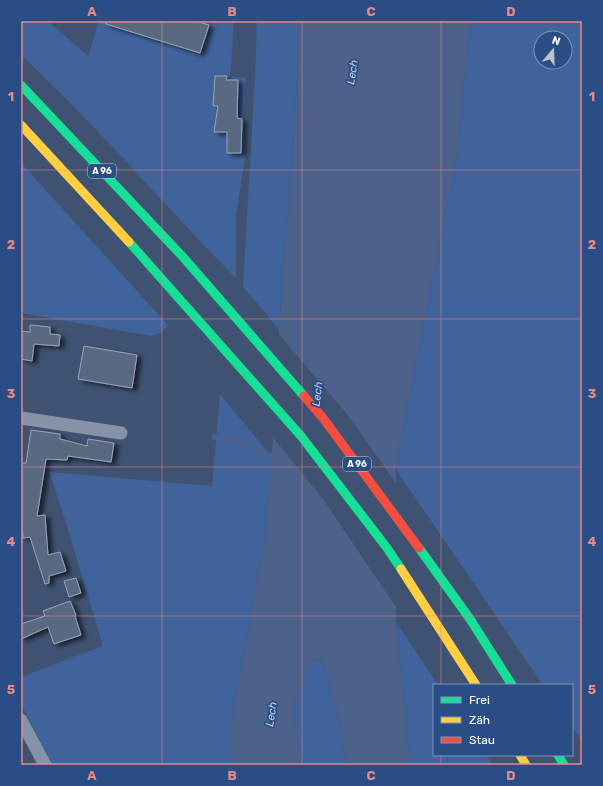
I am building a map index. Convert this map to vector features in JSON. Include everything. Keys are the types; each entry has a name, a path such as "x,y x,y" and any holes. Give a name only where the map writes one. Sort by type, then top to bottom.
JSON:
{"highway":[{"name":"A 96","path":"21,85 183,258 323,418 406,529 470,619 511,684"},
{"name":"A 96","path":"21,125 160,276 306,442 387,548 475,684"},
{"path":"521,756 526,765"},
{"path":"559,756 564,765"}],"street":[{"path":"21,418 121,433"},
{"path":"21,720 45,765"}],"shaded area":[{"path":"21,21 48,21 88,56 99,21 120,21 118,28 200,52 208,25 195,21 234,21 230,77 246,78 244,116 245,157 236,216 236,278 103,137 21,55"},
{"path":"257,21 300,21 293,153 279,329 243,287"},
{"path":"470,21 582,21 582,741 573,728 573,684 542,684 397,471 396,463 456,161"},
{"path":"21,163 168,325 160,333 151,336 21,313"},
{"path":"220,394 272,457 266,531 231,726 231,765 52,765 21,704 21,677 103,646 63,513 49,472 212,486"},
{"path":"396,622 437,684 433,684 433,756 487,756 493,765 410,765"},
{"path":"311,659 323,661 341,725 345,762 344,765 302,765 292,708"}],"water":[{"name":"Lech","path":"300,21 470,21 456,161 396,463 396,622 410,765 344,765 345,762 341,725 323,661 312,659 292,708 302,765 231,765 231,726 266,531 279,329 293,153"}],"pier":[{"path":"277,332 350,418 398,486 398,610 323,499 271,435"}],"building":[{"path":"106,21 195,21 209,25 200,53 106,24"},
{"path":"215,76 227,76 226,80 238,80 237,118 242,119 241,153 227,153 227,132 214,132 218,106 213,106"},
{"path":"30,325 50,327 50,334 60,335 59,346 34,344 32,361 21,359 21,331 30,332"},
{"path":"84,346 137,355 132,388 78,379"},
{"path":"31,430 60,434 60,439 87,446 88,439 114,443 111,462 68,456 67,460 46,459 37,516 45,515 48,555 60,552 66,571 49,576 49,583 45,584 30,537 23,538 21,513 21,463 26,463"},
{"path":"76,578 81,593 69,597 64,581"},
{"path":"70,601 76,615 75,616 81,635 54,644 48,627 21,639 21,624 45,616 43,611"}],"waterway":[{"path":"214,437 237,441 276,458"}],"traffic: fast":[{"path":"21,85 183,257 304,396"},
{"path":"129,242 301,436 387,548 401,569"},
{"path":"419,548 470,619 511,684"},
{"path":"559,756 564,765"}],"traffic: slow":[{"path":"21,125 129,242"},
{"path":"401,569 475,684"},
{"path":"521,756 526,765"}],"traffic: jam":[{"path":"304,396 323,418 419,548"}]}
